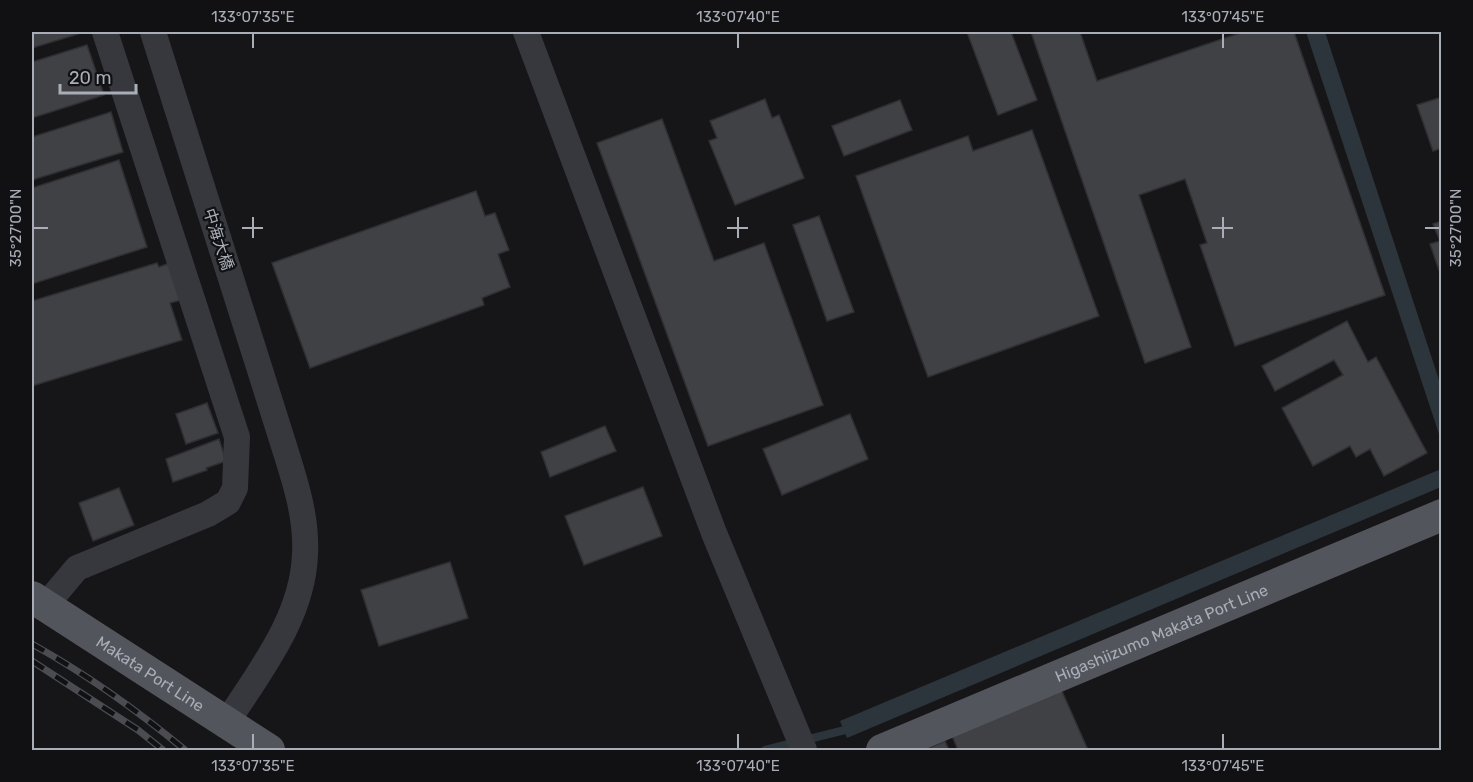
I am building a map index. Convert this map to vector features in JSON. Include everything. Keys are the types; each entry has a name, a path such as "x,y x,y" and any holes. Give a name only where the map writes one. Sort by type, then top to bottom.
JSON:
{"main road":[{"name":"Higashiizumo Makata Port Line","path":"882,750 1442,515"},
{"name":"Makata Port Line","path":"38,602 268,750"}],"street":[{"path":"38,602 77,568 208,514 228,502 235,488 237,437 105,32"},
{"name":"中海大橋","path":"153,32 284,446 303,518 306,553 301,587 290,618 271,653 227,722"},
{"path":"526,32 714,533 800,741"}],"shaded area":[{"path":"1306,32 1325,32 1441,386 1441,440"},
{"path":"1441,469 1441,487 847,738 840,721"}],"building":[{"path":"32,32 77,32 78,34 32,48"},
{"path":"967,32 1011,32 1037,100 998,115"},
{"path":"1031,32 1080,32 1097,81 1243,32 1294,32 1385,295 1235,346 1200,245 1207,243 1185,179 1139,195 1191,347 1145,363"},
{"path":"87,45 104,95 32,118 32,62"},
{"path":"1442,97 1442,148 1433,151 1417,105"},
{"path":"765,99 772,118 779,115 804,178 735,205 709,141 717,138 710,121"},
{"path":"900,100 912,130 844,156 832,126"},
{"path":"111,112 123,152 32,180 32,137"},
{"path":"662,119 714,261 764,243 823,405 708,446 597,143"},
{"path":"1032,130 1099,316 928,377 856,176 968,136 973,151"},
{"path":"119,160 147,247 32,284 32,188"},
{"path":"476,191 485,216 495,213 509,250 498,254 510,287 482,298 484,305 310,368 272,263"},
{"path":"819,216 854,312 827,321 793,225"},
{"path":"1442,221 1442,269 1439,270 1430,244 1440,241 1433,224"},
{"path":"157,263 159,267 170,263 181,300 170,303 182,340 32,386 32,301"},
{"path":"1347,321 1368,362 1376,357 1427,453 1384,476 1370,449 1356,457 1350,446 1313,466 1282,408 1343,375 1334,360 1275,391 1262,366"},
{"path":"207,403 218,433 186,444 176,414"},
{"path":"850,414 868,459 782,495 763,449"},
{"path":"605,426 616,451 550,477 541,452"},
{"path":"219,439 226,461 173,482 166,459"},
{"path":"643,487 662,536 584,565 565,516"},
{"path":"119,488 134,525 93,541 79,503"},
{"path":"450,562 468,618 379,646 361,590"},
{"path":"1061,689 1088,750 958,750 952,736"},
{"path":"945,741 949,750 924,750"}],"waterway":[{"path":"765,750 853,728"}],"railway":[{"path":"32,644 111,694 185,750"},
{"path":"32,661 138,730 163,750"}]}
